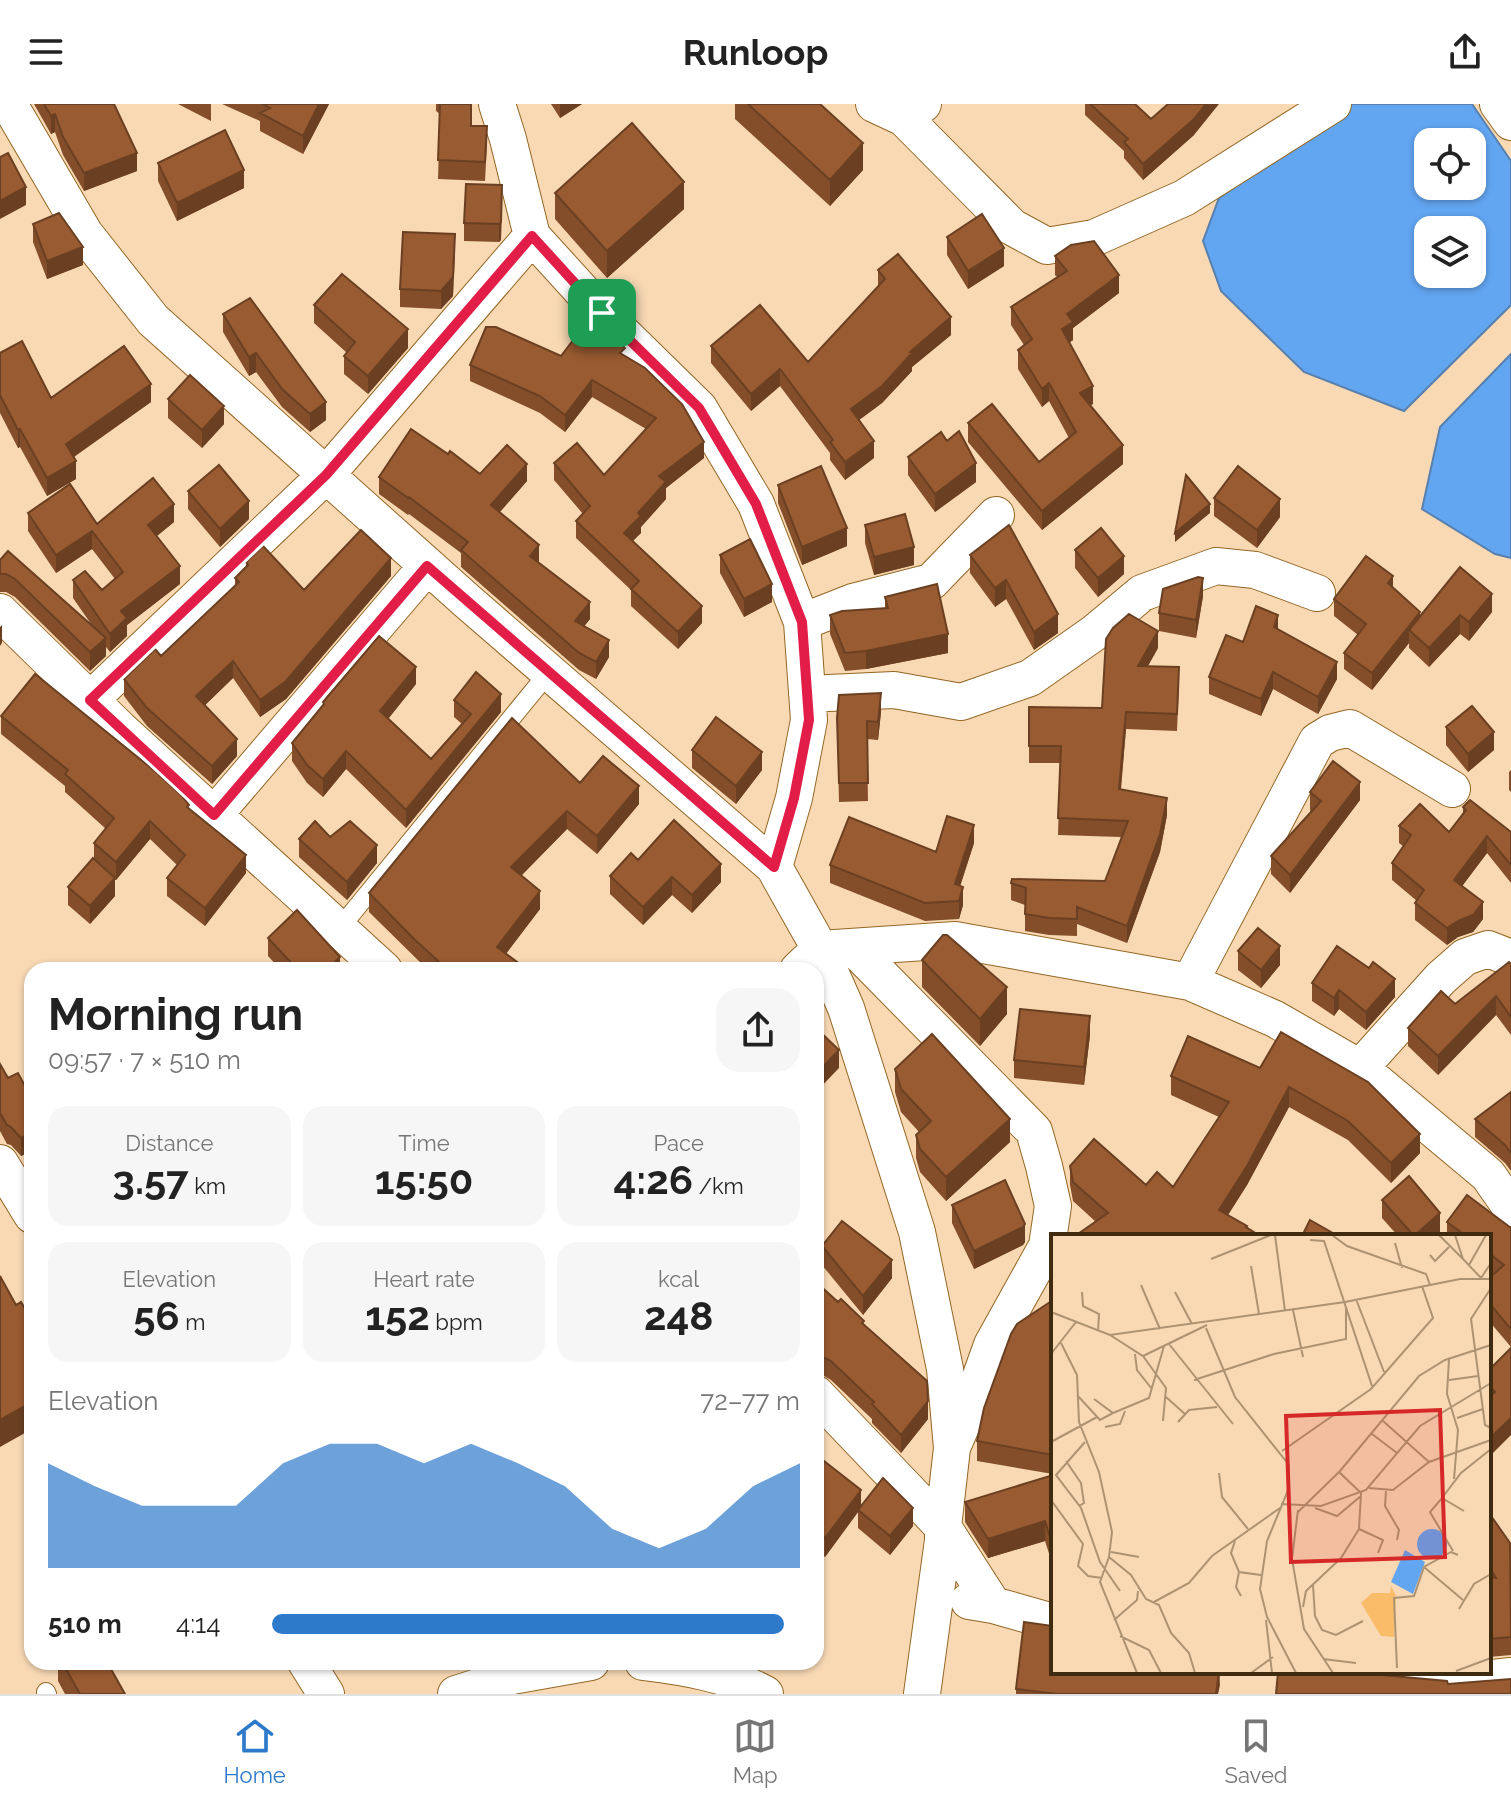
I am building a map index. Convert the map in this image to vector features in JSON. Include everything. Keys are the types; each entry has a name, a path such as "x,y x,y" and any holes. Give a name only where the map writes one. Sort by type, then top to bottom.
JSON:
{"street":[{"path":"9,104 85,234 153,320 427,566 774,867 824,955 846,1008 917,1232 945,1369 952,1448 922,1694"},
{"path":"497,104 532,236 602,313 699,408 756,504 802,622 809,720 794,798 774,867"},
{"path":"900,109 1012,227 1047,246 1094,238 1184,198 1333,104"},
{"path":"1498,104 1511,122"},
{"path":"90,700 326,475 532,236"},
{"path":"802,622 853,602 931,582 996,515"},
{"path":"214,815 427,566"},
{"path":"807,694 894,690 961,702 1030,678 1094,633 1142,593 1216,566 1255,570 1317,593"},
{"path":"0,612 90,700 375,962"},
{"path":"1190,982 1317,741 1330,733 1350,728 1452,789"},
{"path":"824,955 955,940 1190,982 1275,1019 1360,1068 1488,1175 1511,1208"},
{"path":"1360,1068 1441,978 1465,957 1488,949 1511,958"},
{"path":"824,955 1034,1131 1044,1166 1053,1206 1047,1246 992,1345 952,1448"},
{"path":"0,1163 24,1202"},
{"path":"824,1402 943,1527 993,1605"},
{"path":"936,1596 993,1605 1051,1621"},
{"path":"311,1670 326,1694"},
{"path":"456,1694 512,1676 546,1670"},
{"path":"693,1670 747,1684 765,1694"},
{"path":"1408,1674 1475,1680 1511,1676"}],"lane":[{"path":"339,929 549,672"}],"water":[{"path":"1351,104 1472,104 1511,161 1511,305 1404,411 1304,372 1221,291 1203,241 1219,198"},
{"path":"1511,354 1511,558 1495,554 1422,509 1440,427"}],"building":[{"path":"44,104 114,104 137,153 84,173 63,137 55,114 51,116"},
{"path":"262,104 319,104 303,136 260,113 270,108"},
{"path":"440,104 471,104 471,126 487,126 485,162 438,160"},
{"path":"748,104 820,104 863,143 830,180"},
{"path":"1090,104 1135,104 1151,119 1168,104 1206,104 1194,119 1143,164 1124,142 1128,139"},
{"path":"632,123 684,182 607,251 555,193"},
{"path":"225,130 244,170 177,203 158,163"},
{"path":"8,153 26,187 0,201 0,157"},
{"path":"466,184 502,185 499,224 464,223"},
{"path":"59,213 83,247 47,261 33,224"},
{"path":"982,214 1004,248 968,271 947,237"},
{"path":"403,232 455,234 453,277 441,291 400,289"},
{"path":"1094,241 1119,275 1067,314 1073,322 1062,329 1093,386 1080,393 1123,445 1042,511 968,423 992,404 1039,462 1076,432 1049,383 1042,389 1018,350 1032,339 1011,307 1067,271 1055,256 1071,245"},
{"path":"898,254 951,317 910,352 882,386 851,409 874,441 845,462 830,442 833,440 780,369 751,394 711,346 760,305 808,362 885,279 878,270"},
{"path":"342,274 408,329 368,376 344,356 355,342 314,305"},
{"path":"250,298 326,402 310,414 282,389 256,353 249,357 223,314"},
{"path":"600,323 625,348 620,353 645,368 682,404 704,442 659,476 666,482 624,533 702,606 678,632 631,589 639,581 576,521 590,506 554,463 577,443 604,475 656,418 592,380 565,415 540,396 470,365 486,327 496,327 561,356 574,339 580,344"},
{"path":"22,341 51,398 124,346 151,384 66,444 76,461 47,478 0,395 0,353"},
{"path":"190,375 224,406 202,430 168,399"},
{"path":"411,429 448,454 450,451 480,474 507,445 527,464 491,505 539,545 530,556 590,602 575,621 609,640 596,662 579,653 461,550 468,542 379,477"},
{"path":"959,431 976,463 935,494 908,457 941,432 947,441"},
{"path":"219,465 249,501 220,529 188,491"},
{"path":"821,466 847,528 802,547 778,485"},
{"path":"1238,466 1280,499 1257,530 1214,498"},
{"path":"1186,475 1210,504 1175,533"},
{"path":"153,478 174,504 148,525 180,566 121,611 127,618 110,634 73,580 85,571 102,590 123,572 92,531 56,555 28,513 70,484 97,524"},
{"path":"905,514 914,547 874,557 865,525"},
{"path":"1009,525 1058,614 1034,632 1006,580 995,588 970,555"},
{"path":"1101,528 1124,556 1098,578 1075,550"},
{"path":"361,530 391,558 286,681 260,700 233,661 196,696 237,739 212,766 147,708 124,679 155,649 161,656 239,582 235,578 263,546 304,590"},
{"path":"750,539 772,584 744,599 720,555"},
{"path":"8,551 106,638 90,652 15,579 0,574 0,560"},
{"path":"1366,556 1393,576 1388,583 1420,612 1372,673 1344,653 1366,624 1334,599"},
{"path":"1460,567 1492,594 1469,622 1460,615 1429,648 1409,630"},
{"path":"1203,578 1196,620 1159,613 1163,589"},
{"path":"937,584 948,634 845,653 830,615 842,611 888,608 885,597"},
{"path":"1256,606 1278,615 1274,627 1337,662 1318,697 1273,672 1261,699 1209,677 1226,635 1243,642"},
{"path":"1129,614 1158,631 1138,666 1179,667 1177,714 1126,712 1119,789 1167,798 1160,834 1127,926 1077,907 1077,919 1025,914 1026,888 1011,883 1012,879 1105,881 1128,821 1058,818 1061,746 1029,746 1029,707 1102,708 1106,639"},
{"path":"379,636 416,667 380,711 431,759 471,714 454,700 476,672 501,694 406,810 346,751 323,779 307,765 292,743"},
{"path":"35,674 156,772 181,795 189,805 187,807 246,855 205,908 167,878 185,855 150,821 116,862 94,843 114,818 65,774 68,770 1,716"},
{"path":"881,693 878,722 867,721 868,783 839,783 839,695"},
{"path":"1472,706 1494,732 1468,754 1446,727"},
{"path":"716,717 762,752 736,786 692,750"},
{"path":"512,718 580,783 603,756 639,786 597,836 567,811 511,867 540,891 497,947 517,962 439,962 369,893"},
{"path":"1333,761 1360,782 1290,875 1271,856 1321,801 1310,792"},
{"path":"1470,800 1511,832 1511,865 1487,836 1454,880 1483,902 1473,915 1447,928 1415,903 1424,890 1392,863 1411,835 1399,826 1420,804 1449,832"},
{"path":"947,816 974,825 955,884 963,887 959,901 925,903 830,865 849,817 936,852"},
{"path":"674,820 721,864 692,895 672,877 643,907 610,876 631,853 638,860"},
{"path":"315,821 330,837 350,821 377,845 347,882 299,839"},
{"path":"93,858 115,878 90,906 68,887"},
{"path":"297,910 340,957 335,962 290,962 268,938"},
{"path":"1258,928 1280,946 1261,970 1238,951"},
{"path":"943,935 947,935 1007,987 980,1019 922,960"},
{"path":"1337,946 1369,968 1373,962 1395,979 1366,1012 1339,990 1334,998 1312,983"},
{"path":"1509,962 1511,1017 1496,996 1438,1056 1408,1028 1441,991 1455,1004"},
{"path":"1020,1009 1090,1016 1084,1067 1014,1060"},
{"path":"1281,1032 1368,1082 1420,1134 1391,1163 1348,1121 1289,1087 1247,1166 1219,1210 1257,1234 1078,1234 1108,1213 1073,1182 1070,1166 1094,1139 1146,1185 1157,1172 1173,1187 1229,1102 1171,1076 1188,1036 1260,1068"},
{"path":"932,1034 1010,1119 946,1177 920,1149 916,1135 931,1121 901,1089 895,1069"},
{"path":"824,1036 839,1050 824,1066"},
{"path":"0,1064 8,1078 18,1073 24,1084 24,1136 21,1138 7,1125 0,1113"},
{"path":"1511,1092 1511,1153 1475,1119"},
{"path":"1409,1176 1440,1213 1416,1234 1412,1234 1382,1200"},
{"path":"1005,1180 1025,1224 974,1251 952,1205"},
{"path":"1467,1195 1511,1228 1511,1329 1491,1305 1491,1276 1504,1265 1491,1255 1491,1234 1463,1234 1447,1222"},
{"path":"1310,1220 1334,1234 1303,1234"},
{"path":"842,1221 892,1260 863,1296 824,1248 824,1244"},
{"path":"0,1276 16,1305 21,1302 24,1307 24,1406 0,1420"},
{"path":"824,1289 838,1302 841,1299 864,1321 862,1323 927,1381 928,1401 901,1435 872,1404 874,1402 824,1358"},
{"path":"1051,1301 1051,1455 977,1441 984,1408 1017,1324"},
{"path":"1511,1348 1511,1418 1491,1437 1491,1395 1495,1392 1491,1388 1491,1368"},
{"path":"824,1461 861,1490 824,1537"},
{"path":"1051,1476 1051,1540 1045,1521 988,1539 965,1502"},
{"path":"883,1478 913,1508 890,1536 858,1510"},
{"path":"1491,1516 1510,1543 1511,1637 1491,1639 1491,1577 1496,1578 1491,1570"},
{"path":"1024,1622 1051,1626 1051,1674 1219,1674 1216,1694 1057,1694 1016,1689"},
{"path":"66,1670 112,1670 125,1694 80,1694"},
{"path":"1278,1674 1380,1674 1447,1681 1448,1684 1511,1679 1511,1694 1276,1694"}],"route":[{"path":"532,236 602,313 699,408 756,504 802,622 809,720 794,798 774,867 427,566 214,815 90,700 326,475 532,236"}]}
